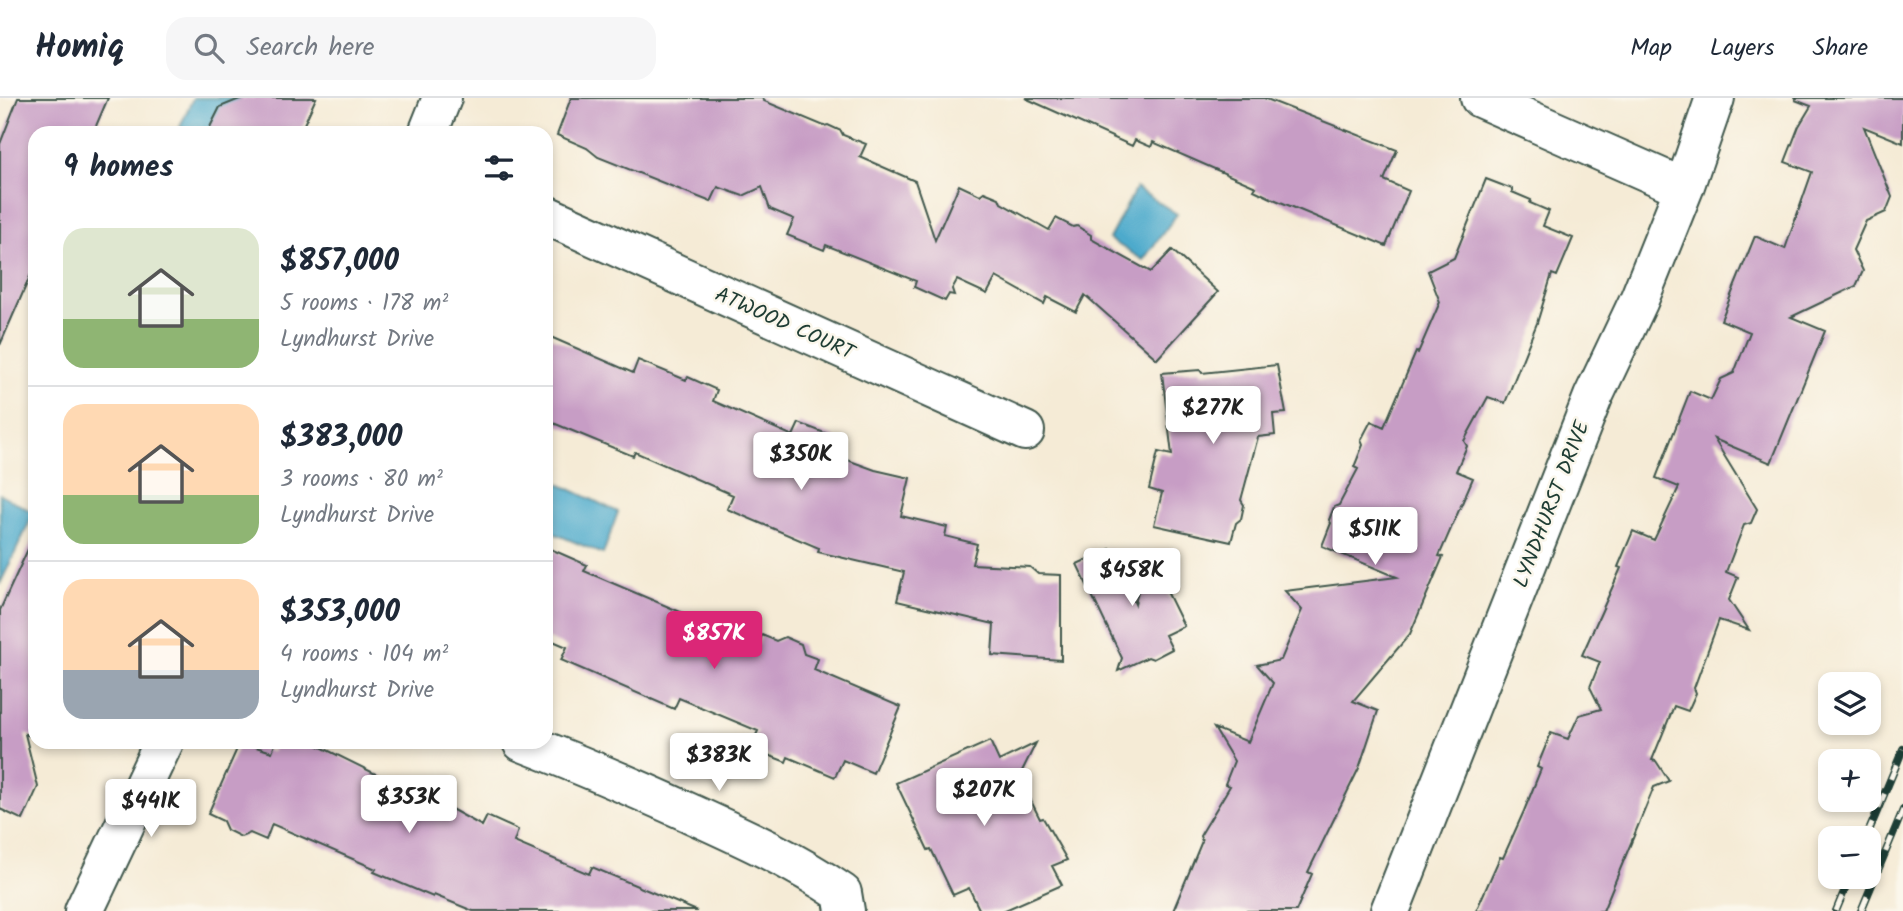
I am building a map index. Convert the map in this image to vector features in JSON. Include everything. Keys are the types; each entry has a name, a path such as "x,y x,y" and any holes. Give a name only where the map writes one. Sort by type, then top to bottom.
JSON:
{"street":[{"path":"431,126 442,98"},
{"path":"1480,98 1684,188"},
{"name":"LYNDHURST DRIVE","path":"1390,911 1593,397 1639,300 1684,188 1715,98"},
{"name":"ATWOOD COURT","path":"553,218 1025,431"},
{"path":"84,911 161,749"},
{"path":"540,749 599,772 762,845 804,867 842,892 845,911"}],"water":[{"path":"193,98 240,98 226,126 180,126"},
{"path":"1136,188 1177,214 1143,260 1109,239"},
{"path":"553,481 618,512 603,554 553,533"},
{"path":"0,494 28,510 28,526 0,584"}],"building":[{"path":"18,98 108,98 96,126 28,126 28,281 0,345 0,144"},
{"path":"242,98 316,98 303,126 210,126 220,107"},
{"path":"571,98 762,98 866,144 860,157 915,181 935,240 959,185 980,195 984,192 999,198 1001,203 1049,230 1056,218 1073,227 1077,226 1091,235 1091,239 1151,272 1172,250 1218,292 1157,359 1085,295 1076,312 1047,297 1044,304 996,277 987,294 957,280 952,289 954,295 949,294 945,301 914,287 916,281 826,245 824,250 787,235 794,219 770,209 762,187 743,196 718,187 711,202 598,157 587,148 557,135"},
{"path":"1025,98 1264,98 1397,150 1384,180 1409,191 1386,246 1271,198 1254,190 1256,187 1153,142 1151,147 1135,140 1132,146"},
{"path":"1795,98 1903,98 1903,143 1864,127 1892,197 1886,212 1866,221 1853,250 1863,271 1856,286 1791,317 1825,331 1771,463 1714,439 1757,509 1751,523 1744,525 1726,572 1738,577 1729,600 1749,630 1719,620 1688,711 1674,706 1652,760 1656,761 1669,781 1654,787 1603,911 1476,911 1524,811 1541,769 1537,767 1551,733 1568,739 1579,715 1601,709 1590,687 1600,662 1582,655 1621,568 1618,567 1633,531 1654,540 1679,487 1656,478 1690,391 1711,400 1721,379 1734,373 1750,332 1721,320 1755,236 1785,249 1812,172 1785,162 1799,126 1811,106"},
{"path":"1486,179 1512,189 1512,192 1531,200 1530,203 1549,211 1543,226 1573,238 1557,276 1552,274 1537,323 1505,403 1488,397 1464,441 1467,446 1456,471 1473,478 1439,556 1443,557 1410,634 1353,701 1378,711 1359,768 1308,872 1312,874 1296,911 1173,911 1202,841 1200,836 1230,786 1225,784 1234,761 1214,728 1248,742 1273,683 1257,665 1281,660 1302,610 1285,591 1397,577 1322,546 1334,507 1339,505 1358,469 1354,467 1363,445 1361,440 1371,421 1384,427 1440,302 1428,271 1454,258"},
{"path":"553,338 633,373 638,360 686,380 688,377 717,390 713,401 793,436 799,423 835,437 828,453 875,470 910,478 901,516 947,527 945,536 977,544 972,564 1030,567 1038,574 1061,575 1061,660 992,655 994,624 897,601 904,572 818,552 819,548 727,509 733,495 635,452 633,456 553,423"},
{"path":"1277,365 1286,413 1273,414 1275,435 1258,437 1241,500 1244,505 1241,519 1236,523 1231,542 1154,525 1162,493 1149,489 1158,452 1172,455 1162,373 1200,370 1202,373"},
{"path":"28,549 28,735 25,734 38,787 23,820 0,809 0,610"},
{"path":"1110,549 1135,604 1147,551 1184,626 1165,635 1172,649 1118,671 1122,658 1077,564"},
{"path":"553,550 587,565 584,571 758,645 762,635 776,641 785,637 801,644 804,654 818,659 814,670 901,707 873,773 843,760 835,777 788,757 786,762 750,748 758,731 679,698 674,709 561,660 567,647 553,641"},
{"path":"990,741 999,761 1036,743 1019,777 1040,819 1043,818 1067,860 1052,866 1062,885 1003,911 980,911 969,888 953,895 896,783"},
{"path":"237,749 262,749 272,752 273,749 325,749 410,791 435,800 482,826 487,816 518,830 514,842 589,874 592,867 697,911 473,911 374,872 376,869 272,824 266,840 250,833 241,837 227,830 223,821 208,814"}],"railway":[{"path":"1871,826 1903,749"},
{"path":"1861,911 1903,810"},
{"path":"1836,911 1845,889"}]}
